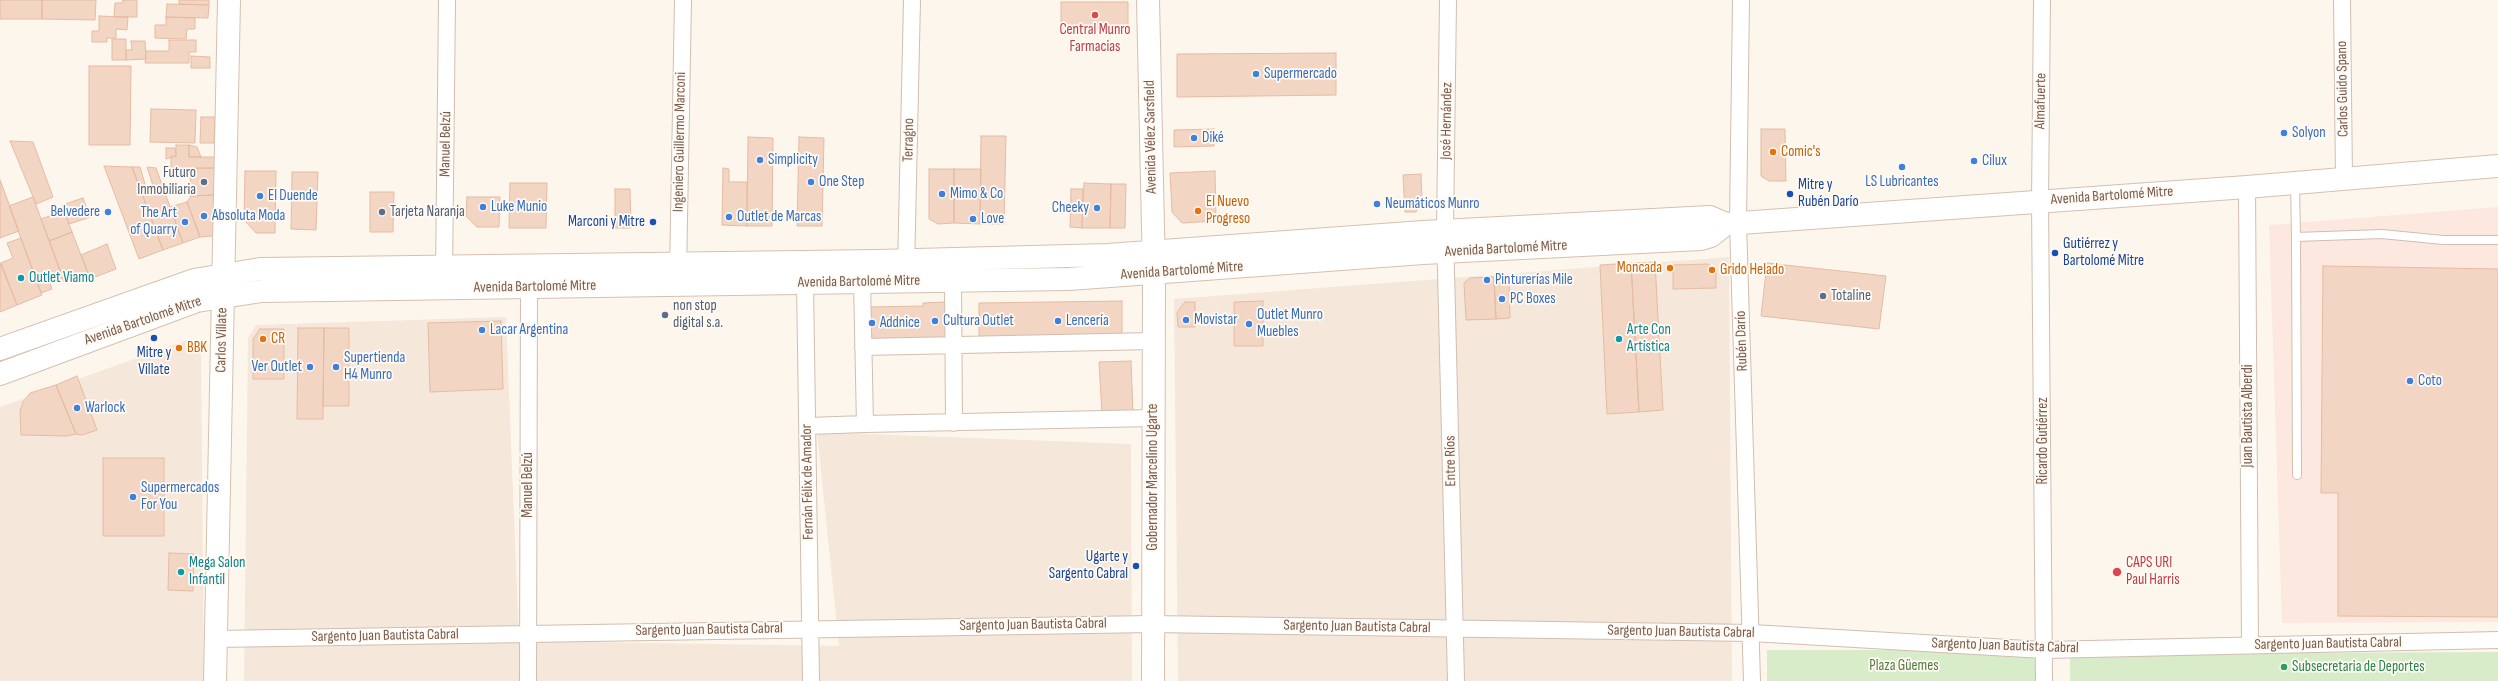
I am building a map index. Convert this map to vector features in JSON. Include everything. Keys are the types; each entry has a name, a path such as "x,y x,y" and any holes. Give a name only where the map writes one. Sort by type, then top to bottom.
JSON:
{"main road":[{"name":"Carlos Villate","path":"215,681 229,0"},
{"name":"Avenida Vélez Sarsfield","path":"1148,0 1154,273"},
{"name":"Avenida Bartolomé Mitre","path":"0,374 145,318 197,301 262,291 444,278 906,271 1153,251 1446,241 1701,238 1711,236 1732,224 2247,187 2498,166"},
{"name":"Avenida Bartolomé Mitre","path":"0,349 194,280 260,269 444,278 529,289 678,274 805,283 862,281 906,271 953,281 1069,279 1154,273 1446,241"},
{"name":"Gobernador Marcelino Ugarte","path":"1153,681 1154,273"}],"street":[{"name":"Manuel Belzú","path":"444,278 447,0"},
{"name":"Ingeniero Guillermo Marconi","path":"678,274 683,0"},
{"name":"Terragno","path":"906,271 912,0"},
{"name":"José Hernández","path":"1446,241 1448,0"},
{"name":"Rubén Darío","path":"1741,0 1732,224 1752,633 1752,681"},
{"name":"Almafuerte","path":"2040,201 2042,0"},
{"name":"Carlos Guido Spano","path":"2342,0 2344,179"},
{"name":"Juan Bautista Alberdi","path":"2247,187 2250,645"},
{"name":"Ricardo Gutiérrez","path":"2040,201 2044,681"},
{"name":"Entre Ríos","path":"1446,241 1456,681"},
{"path":"862,281 865,424"},
{"path":"953,281 954,422"},
{"name":"Fernán Félix de Amador","path":"805,283 811,681"},
{"name":"Manuel Belzú","path":"528,681 529,289"},
{"path":"863,347 1154,341"},
{"path":"808,426 1153,418"},
{"name":"Sargento Juan Bautista Cabral","path":"216,638 1152,624 1752,633 2044,650 2498,640"}],"lane":[{"path":"2295,183 2296,475"},
{"path":"2296,237 2382,234 2443,240 2498,240"}],"shaded area":[{"name":"Coto","path":"2498,207 2498,622 2282,623 2269,225"},
{"path":"1729,257 1732,681 1178,681 1174,299"},
{"path":"506,317 519,641 839,646 817,432 1131,444 1132,681 244,681 248,338 256,325"},
{"path":"190,339 201,345 204,681 0,681 0,407"}],"green space":[{"name":"Plaza Güemes","path":"1767,650 2040,650 2040,681 1767,681"},
{"name":"Subsecretaria de Deportes","path":"2498,652 2498,681 2070,681 2070,654"}],"building":[{"path":"0,0 42,0 42,19 0,19"},
{"path":"42,0 96,0 95,20 42,19"},
{"path":"123,0 137,0 137,17 114,17 115,3 122,3"},
{"path":"179,0 209,0 209,5 179,4"},
{"name":"Central Munro Farmacias","path":"1061,2 1128,2 1128,28 1061,28"},
{"path":"167,4 209,5 208,18 166,17"},
{"path":"99,16 128,17 127,30 116,29 116,38 107,38 107,42 92,42 92,31 99,31"},
{"path":"166,17 195,18 195,29 187,29 186,39 155,38 155,25 166,25"},
{"path":"112,39 126,39 126,60 112,60"},
{"path":"169,40 196,40 196,52 189,52 189,63 145,63 146,51 169,51"},
{"path":"131,41 145,41 146,59 126,60 126,50 132,50"},
{"name":"Supermercado","path":"1336,53 1336,95 1177,97 1177,54"},
{"path":"191,56 210,57 210,68 191,68"},
{"path":"89,66 131,66 130,145 89,145"},
{"path":"151,109 196,110 195,143 150,142"},
{"path":"201,117 215,117 214,143 200,143"},
{"name":"Diké","path":"1214,129 1214,146 1174,147 1174,130"},
{"name":"Comic's","path":"1761,129 1785,129 1786,181 1769,181 1761,176"},
{"path":"981,136 1006,136 1004,224 980,224"},
{"name":"Simplicity","path":"748,137 773,138 772,226 747,226"},
{"name":"One Step","path":"799,137 824,138 822,226 797,226"},
{"path":"10,141 33,142 53,197 36,204"},
{"path":"176,145 189,145 189,157 217,157 216,168 171,168 171,156 176,156"},
{"path":"189,145 197,147 201,157 189,157"},
{"path":"166,148 175,148 176,156 166,159"},
{"path":"104,166 132,167 163,250 139,259"},
{"path":"132,167 140,167 148,194 155,192 147,167 156,168 183,243 163,250"},
{"name":"Futuro Inmobiliaria","path":"216,168 216,195 191,196 190,169"},
{"path":"723,168 729,169 729,182 747,182 747,226 722,225"},
{"name":"Mimo & Co","path":"929,169 954,169 954,223 938,224 929,219"},
{"path":"954,169 981,169 980,224 954,223"},
{"name":"El Duende","path":"245,171 276,171 275,233 256,233 244,220"},
{"path":"1215,171 1216,221 1182,223 1172,212 1170,173"},
{"path":"292,172 318,172 316,230 291,229"},
{"path":"1421,174 1422,201 1416,212 1405,212 1403,175"},
{"path":"0,180 19,231 0,238"},
{"path":"510,183 547,183 546,228 509,228"},
{"name":"Cheeky","path":"1084,183 1111,184 1110,228 1082,228"},
{"path":"1111,184 1126,184 1125,228 1110,228"},
{"path":"615,189 630,189 631,228 615,228"},
{"path":"1071,189 1083,189 1082,228 1070,227"},
{"name":"Tarjeta Naranja","path":"370,192 394,192 393,232 370,232"},
{"name":"Absoluta Moda","path":"216,195 217,229 212,236 200,237 187,202 191,196"},
{"path":"33,197 63,278 50,283 52,289 41,293 9,206"},
{"name":"Luke Munio","path":"467,197 500,197 499,227 477,227 466,216"},
{"path":"83,198 90,217 69,224 62,205"},
{"name":"The Art of Quarry","path":"187,202 200,237 183,243 170,207"},
{"path":"64,211 72,232 49,241 41,219"},
{"path":"72,232 88,273 64,282 49,241"},
{"name":"Outlet Viamo","path":"21,238 42,295 17,305 1,263 13,258 7,243"},
{"path":"107,244 116,269 90,279 81,255"},
{"path":"1655,262 1663,410 1639,412 1631,263"},
{"path":"0,263 17,305 0,312"},
{"name":"Arte Con Artística","path":"1631,263 1639,412 1607,414 1600,265"},
{"name":"Totaline","path":"1767,263 1886,276 1879,329 1761,316"},
{"path":"1708,264 1716,271 1716,288 1673,289 1673,265"},
{"name":"Coto","path":"2323,266 2498,269 2498,617 2338,616 2338,493 2321,493"},
{"path":"1494,277 1496,319 1466,320 1464,283 1470,278"},
{"name":"PC Boxes","path":"1494,279 1509,280 1510,318 1496,319"},
{"path":"1122,301 1122,335 979,337 979,303"},
{"name":"Outlet Munro Muebles","path":"1263,301 1263,346 1234,346 1234,302"},
{"path":"945,302 947,339 869,341 869,307 923,306 923,303"},
{"name":"Movistar","path":"1185,302 1195,302 1195,327 1178,327 1177,312"},
{"path":"501,321 503,389 430,392 428,323"},
{"name":"Ver Outlet","path":"298,328 324,328 323,419 297,419"},
{"name":"Supertienda H4 Munro","path":"324,328 349,328 349,406 323,406"},
{"path":"260,329 284,329 284,379 253,379 253,339"},
{"path":"1131,361 1133,414 1102,414 1099,362"},
{"name":"Warlock","path":"77,376 97,430 82,435 76,434 56,385"},
{"path":"56,385 76,434 67,436 21,435 20,411 23,402 30,393"},
{"name":"Supermercados For You","path":"103,458 164,458 164,536 103,536"},
{"name":"Mega Salon Infantil","path":"169,553 194,554 193,591 168,590"}],"place":[{"name":"Central Munro Farmacias","path":"1095,15"},
{"name":"Supermercado","path":"1256,74"},
{"name":"Solyon","path":"2284,133"},
{"name":"Diké","path":"1194,138"},
{"name":"Comic's","path":"1773,152"},
{"name":"Simplicity","path":"760,160"},
{"name":"Cilux","path":"1974,161"},
{"name":"LS Lubricantes","path":"1902,167"},
{"name":"Futuro Inmobiliaria","path":"204,182"},
{"name":"One Step","path":"811,182"},
{"name":"Mimo & Co","path":"942,194"},
{"name":"Mitre y Rubén Darío","path":"1790,194"},
{"name":"El Duende","path":"260,196"},
{"name":"Neumáticos Munro","path":"1377,204"},
{"name":"Luke Munio","path":"483,207"},
{"name":"Cheeky","path":"1097,208"},
{"name":"El Nuevo Progreso","path":"1198,211"},
{"name":"Belvedere","path":"108,212"},
{"name":"Tarjeta Naranja","path":"382,212"},
{"name":"Absoluta Moda","path":"204,216"},
{"name":"Outlet de Marcas","path":"729,217"},
{"name":"Love","path":"973,219"},
{"name":"The Art of Quarry","path":"185,222"},
{"name":"Marconi y Mitre","path":"653,222"},
{"name":"Gutiérrez y Bartolomé Mitre","path":"2055,253"},
{"name":"Moncada","path":"1670,268"},
{"name":"Grido Helado","path":"1712,270"},
{"name":"Outlet Viamo","path":"21,278"},
{"name":"Pinturerías Mile","path":"1487,280"},
{"name":"Totaline","path":"1823,296"},
{"name":"PC Boxes","path":"1502,299"},
{"name":"non stop digital s.a.","path":"665,315"},
{"name":"Movistar","path":"1186,320"},
{"name":"Cultura Outlet","path":"935,321"},
{"name":"Lencería","path":"1058,321"},
{"name":"Addnice","path":"872,323"},
{"name":"Outlet Munro Muebles","path":"1249,324"},
{"name":"Lacar Argentina","path":"482,330"},
{"name":"Mitre y Villate","path":"154,338"},
{"name":"CR","path":"263,339"},
{"name":"Arte Con Artística","path":"1619,339"},
{"name":"BBK","path":"179,348"},
{"name":"Ver Outlet","path":"310,367"},
{"name":"Supertienda H4 Munro","path":"336,367"},
{"name":"Coto","path":"2410,381"},
{"name":"Warlock","path":"77,408"},
{"name":"Supermercados For You","path":"133,497"},
{"name":"Ugarte y Sargento Cabral","path":"1136,566"},
{"name":"Mega Salon Infantil","path":"181,572"},
{"name":"CAPS URI Paul Harris","path":"2117,572"},
{"name":"Subsecretaria de Deportes","path":"2284,667"}]}
